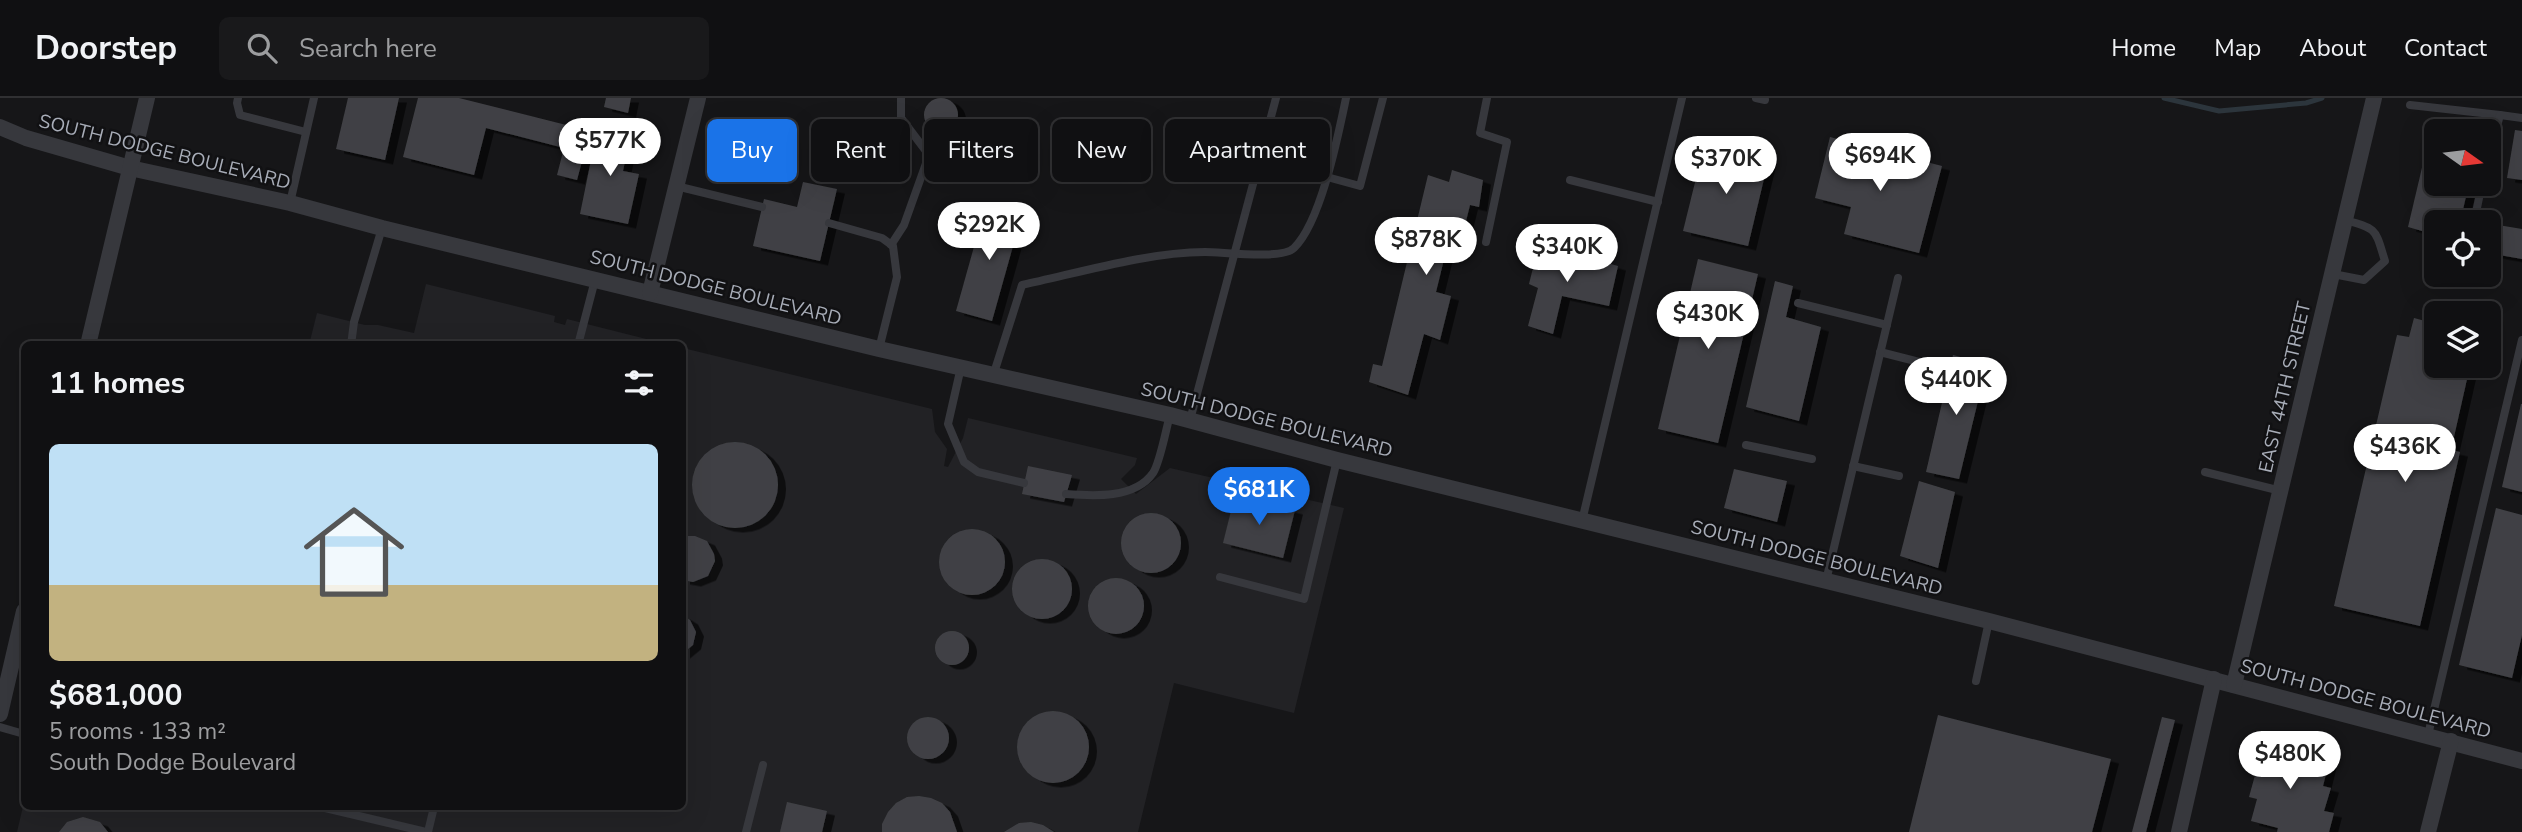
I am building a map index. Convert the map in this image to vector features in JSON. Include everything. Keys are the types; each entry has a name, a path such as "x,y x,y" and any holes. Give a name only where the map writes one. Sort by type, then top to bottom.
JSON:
{"street":[{"path":"89,341 147,98"},
{"path":"650,293 698,98"},
{"name":"EAST 44TH STREET","path":"2234,684 2374,98"},
{"name":"SOUTH DODGE BOULEVARD","path":"0,127 26,138 131,167 290,203 382,228 879,349 1170,415 1337,460 1989,621 2522,761"},
{"path":"0,714 21,624"},
{"path":"2179,832 2214,679"},
{"path":"2428,832 2451,741"}],"lane":[{"path":"238,98 240,115 306,132"},
{"path":"290,203 314,98"},
{"path":"891,245 904,225 929,155 901,118 901,98"},
{"path":"1190,421 1276,98"},
{"path":"1330,165 1346,98"},
{"path":"1330,178 1360,186 1383,98"},
{"path":"1486,242 1507,142 1480,133 1488,98"},
{"path":"1582,521 1682,98"},
{"path":"2410,105 2522,118"},
{"path":"2499,119 2500,115"},
{"path":"1570,180 1658,201"},
{"path":"993,376 1021,285 1179,252 1273,254 1292,251 1305,235 1325,182"},
{"path":"676,186 762,207"},
{"path":"2333,274 2364,280 2385,261 2377,236 2371,227 2345,220"},
{"path":"829,223 882,238 893,246 897,277 879,349"},
{"path":"352,341 354,322 382,228"},
{"path":"1826,582 1898,278"},
{"path":"579,341 595,279"},
{"path":"1798,303 1886,325"},
{"path":"2428,735 2522,340"},
{"path":"1880,352 1927,364"},
{"path":"961,367 948,424 964,462 978,472 1024,483"},
{"path":"1066,494 1100,496 1137,487 1154,472 1170,415"},
{"path":"1746,445 1812,459"},
{"path":"1220,577 1304,599 1337,460"},
{"path":"1853,466 1899,476"},
{"path":"2204,472 2281,491"},
{"path":"1976,681 1989,621"},
{"path":"0,727 21,733"},
{"path":"746,832 763,765"},
{"path":"334,810 427,832 433,810"}],"shaded area":[{"path":"426,284 555,316 554,322 565,325 567,319 654,341 310,341 317,313 414,333"},
{"path":"686,349 932,409 935,432 947,449 944,466 948,467 963,438 968,418 1137,458 1135,465 1121,479 1136,494 1170,468 1344,508 1294,713 1174,683 1138,832 17,832 22,810 686,810"}],"building":[{"path":"348,98 399,98 385,160 336,149"},
{"path":"418,98 459,98 590,131 577,180 557,175 564,148 486,128 474,175 403,157"},
{"path":"606,98 631,98 628,113 604,107"},
{"path":"935,99 947,99 957,109 957,119 925,119 925,109"},
{"path":"598,126 631,133 623,171 639,174 628,224 580,214"},
{"path":"2515,130 2522,131 2522,180 2507,178"},
{"path":"1830,137 1942,166 1919,253 1844,234 1851,207 1815,198"},
{"path":"1704,146 1768,162 1748,246 1683,231"},
{"path":"2424,159 2424,196 2466,196 2463,210 2424,210 2424,232 2408,227"},
{"path":"1452,170 1483,180 1479,207 1470,205 1462,237 1450,235 1436,292 1451,296 1440,340 1424,334 1408,395 1369,382 1373,364 1382,366 1428,175 1449,182"},
{"path":"803,182 837,189 820,261 753,246 764,199 797,207"},
{"path":"986,204 1022,214 992,321 956,311"},
{"path":"2501,226 2522,229 2522,259 2501,255"},
{"path":"1539,244 1618,266 1609,306 1562,296 1553,334 1528,326 1538,288 1529,284"},
{"path":"1698,259 1758,274 1718,443 1658,429"},
{"path":"1775,281 1793,286 1786,317 1821,327 1799,421 1746,407"},
{"path":"2414,318 2424,321 2424,378 2467,378 2451,450 2460,452 2420,626 2334,606 2397,335 2409,337"},
{"path":"1953,355 1987,364 1959,479 1926,472"},
{"path":"2522,404 2522,492 2502,487"},
{"path":"727,442 743,442 766,454 775,468 778,485 775,502 766,516 743,528 727,528 711,521 699,509 692,493 692,477 699,461 711,449"},
{"path":"1028,466 1072,475 1064,502 1022,494"},
{"path":"1734,469 1787,481 1777,522 1724,508"},
{"path":"1919,481 1955,492 1938,568 1900,556"},
{"path":"1235,495 1295,510 1283,558 1223,543"},
{"path":"2496,508 2522,515 2522,635 2512,678 2459,665"},
{"path":"1151,513 1172,522 1181,543 1172,564 1151,573 1130,564 1121,543 1130,522"},
{"path":"972,529 985,531 1000,544 1005,562 1003,575 990,590 972,595 959,593 944,580 939,562 941,549 954,534"},
{"path":"686,536 695,536 707,541 714,554 715,561 708,576 693,582 686,581"},
{"path":"1042,559 1059,564 1067,572 1072,589 1067,606 1059,614 1042,619 1025,614 1017,606 1012,589 1017,572 1025,564"},
{"path":"1116,578 1136,586 1144,606 1136,626 1116,634 1096,626 1088,606 1096,586"},
{"path":"686,618 696,632 693,645 686,651"},
{"path":"952,631 964,636 969,648 964,660 952,665 940,660 935,648 940,636"},
{"path":"1053,711 1067,714 1079,721 1086,733 1089,747 1086,761 1079,773 1067,780 1053,783 1039,780 1027,773 1020,761 1017,747 1020,733 1027,721 1039,714"},
{"path":"1938,715 2111,759 2092,832 1909,832"},
{"path":"928,717 943,723 949,738 943,753 928,759 913,753 907,738 913,723"},
{"path":"2162,717 2175,720 2146,832 2132,832"},
{"path":"2255,741 2329,762 2323,786 2331,788 2324,811 2334,813 2329,832 2277,832 2278,828 2251,821 2257,799 2249,797 2257,768 2249,764"},
{"path":"919,796 942,803 950,812 957,832 882,832 882,824 896,803 907,797"},
{"path":"787,802 827,811 822,832 780,832"},
{"path":"83,817 100,822 108,832 59,832 67,822"},
{"path":"1031,822 1054,832 1004,832 1019,823"}],"waterway":[{"path":"2164,98 2219,111 2306,103 2322,98"}]}
